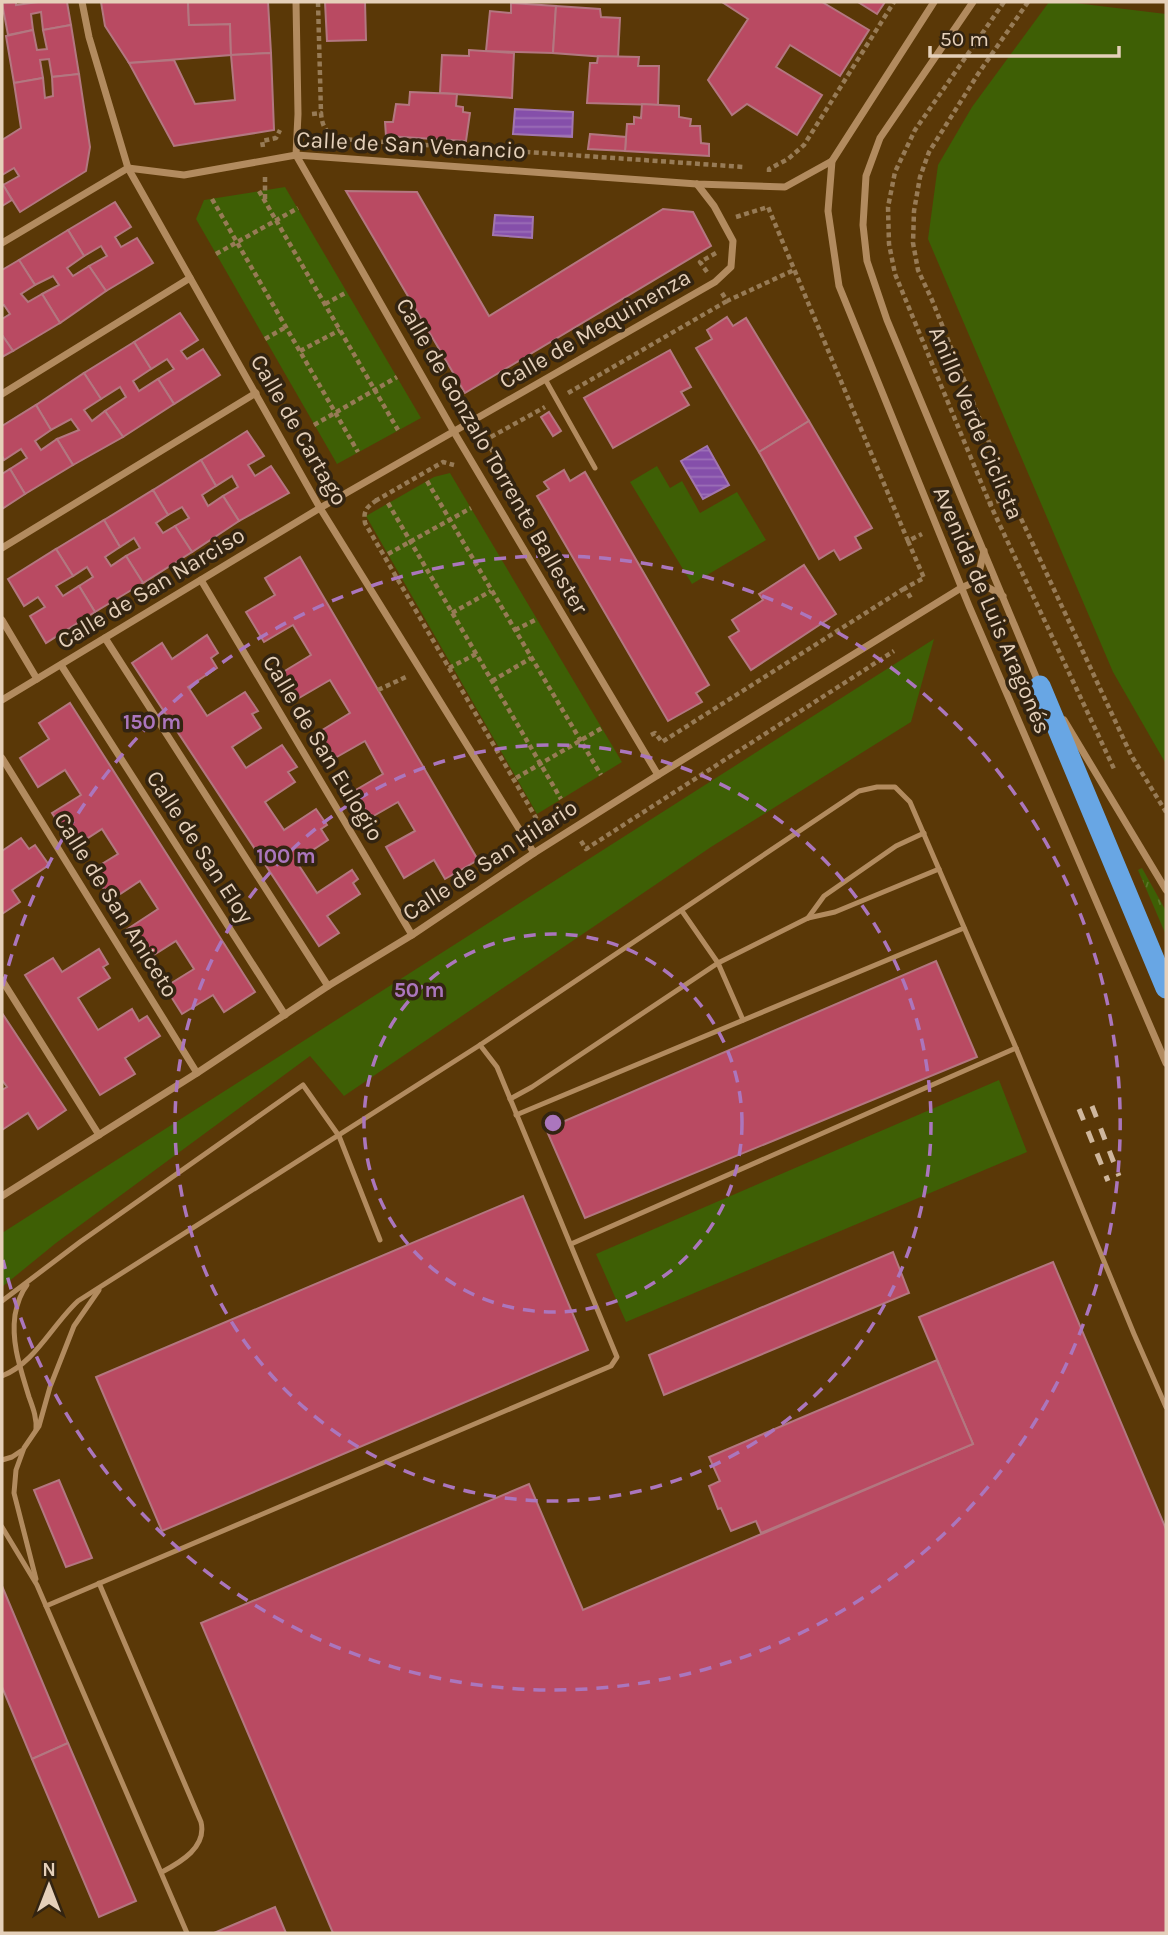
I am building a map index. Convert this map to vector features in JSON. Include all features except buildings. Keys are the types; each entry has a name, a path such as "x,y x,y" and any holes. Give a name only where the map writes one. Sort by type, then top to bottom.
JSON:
{"highway":[{"path":"1040,686 1166,988"}],"street":[{"name":"Calle de Cartago","path":"82,2 89,37 128,168 320,508 534,853"},
{"path":"296,2 296,155"},
{"path":"832,161 933,2"},
{"name":"Avenida de Luis Aragonés","path":"973,2 880,138 866,176 863,225 867,261 887,320 1040,686 1073,733 1166,890"},
{"name":"Calle de San Venancio","path":"128,168 184,175 296,155 697,184 785,187 832,161"},
{"name":"Calle de Gonzalo Torrente Ballester","path":"296,155 454,432 657,775"},
{"name":"Avenida de Luis Aragonés","path":"832,161 828,211 839,286 961,589 1166,1063"},
{"path":"2,243 128,168"},
{"name":"Calle de Mequinenza","path":"320,508 715,282 731,267 733,241 714,206 697,184"},
{"path":"2,394 190,278"},
{"path":"2,548 256,393"},
{"name":"Calle de San Narciso","path":"2,700 320,508"},
{"path":"984,550 977,581 1003,596"},
{"name":"Calle de San Eulogio","path":"201,580 412,935"},
{"name":"Calle de San Hilario","path":"2,1196 412,935 657,775 977,581"},
{"path":"2,620 37,679"},
{"name":"Calle de San Eloy","path":"106,638 328,986"},
{"name":"Calle de San Eloy","path":"61,665 285,1015"},
{"name":"Calle de San Aniceto","path":"2,758 197,1073"},
{"path":"2,980 99,1135"}],"lane":[{"path":"545,379 595,468"},
{"path":"2,1376 20,1365 78,1301 480,1045 859,791 895,787 910,802 924,833 1166,1407"},
{"path":"808,918 824,896 896,846 924,833"},
{"path":"510,1099 533,1087 718,963 808,918 835,912 939,869"},
{"path":"682,911 718,963 743,1020"},
{"path":"516,1115 964,928"},
{"path":"46,1606 611,1366 617,1357 571,1244 497,1067 480,1045"},
{"path":"571,1244 1016,1048"},
{"path":"2,1301 80,1242 303,1085 339,1136 380,1240"},
{"path":"33,1437 36,1429 35,1416 14,1337 16,1311 23,1289 34,1277"},
{"path":"37,1585 14,1493 18,1460 39,1426 50,1387 74,1326 102,1286"},
{"path":"2,1460 12,1457 24,1448"},
{"path":"2,1527 37,1585 187,1933"},
{"path":"99,1583 203,1831 196,1847 178,1863 162,1872"}],"path":[{"path":"318,2 321,113"},
{"path":"770,186 769,169 788,159 804,145 894,2"},
{"name":"Anillo Verde Ciclista","path":"1004,2 915,130 895,172 888,207 889,244 895,274 990,504 1118,776"},
{"path":"1028,2 929,152 920,177 914,211 913,243 918,270 1012,496 1131,755 1166,812"},
{"path":"259,191 398,430"},
{"path":"212,199 358,453"},
{"path":"638,742 655,733 662,742 924,578 768,207 722,221"},
{"path":"216,254 298,208"},
{"path":"325,304 347,292"},
{"path":"727,301 489,438 488,443 496,458 462,477 454,464 443,462 377,500 367,507 364,513 365,523 536,818 543,824 564,814 586,849 897,649"},
{"path":"265,339 286,327"},
{"path":"300,351 340,330"},
{"path":"314,425 397,377"},
{"path":"368,481 377,500"},
{"path":"427,481 601,775"},
{"path":"969,513 1012,496"},
{"path":"388,503 561,799"},
{"path":"388,554 471,508"},
{"path":"908,541 936,527"},
{"path":"905,589 921,613"},
{"path":"452,613 491,591"},
{"path":"515,630 537,619"},
{"path":"449,668 476,654"},
{"path":"492,681 531,658"},
{"path":"516,778 602,728"}],"green space":[{"path":"1049,2 1166,14 1166,764 1113,672 928,239 938,165 972,107"},
{"path":"285,187 421,418 337,464 196,219 204,200"},
{"path":"657,466 670,488 682,481 700,513 737,492 766,540 692,584 630,482"},
{"path":"450,473 622,762 537,814 366,516 434,477"},
{"path":"934,639 911,722 711,847 344,1096 310,1056 56,1243 2,1287 2,1233"},
{"path":"1142,868 1166,911 1166,935 1138,870"},
{"path":"999,1080 1027,1152 626,1322 596,1254"}],"shaded area":[{"path":"515,109 573,112 572,137 513,134"},
{"path":"495,215 533,217 532,238 493,235"},
{"path":"707,446 729,485 703,499 681,461"}],"railway":[{"path":"1092,1106 1119,1176"},
{"path":"1079,1109 1108,1181"}]}
